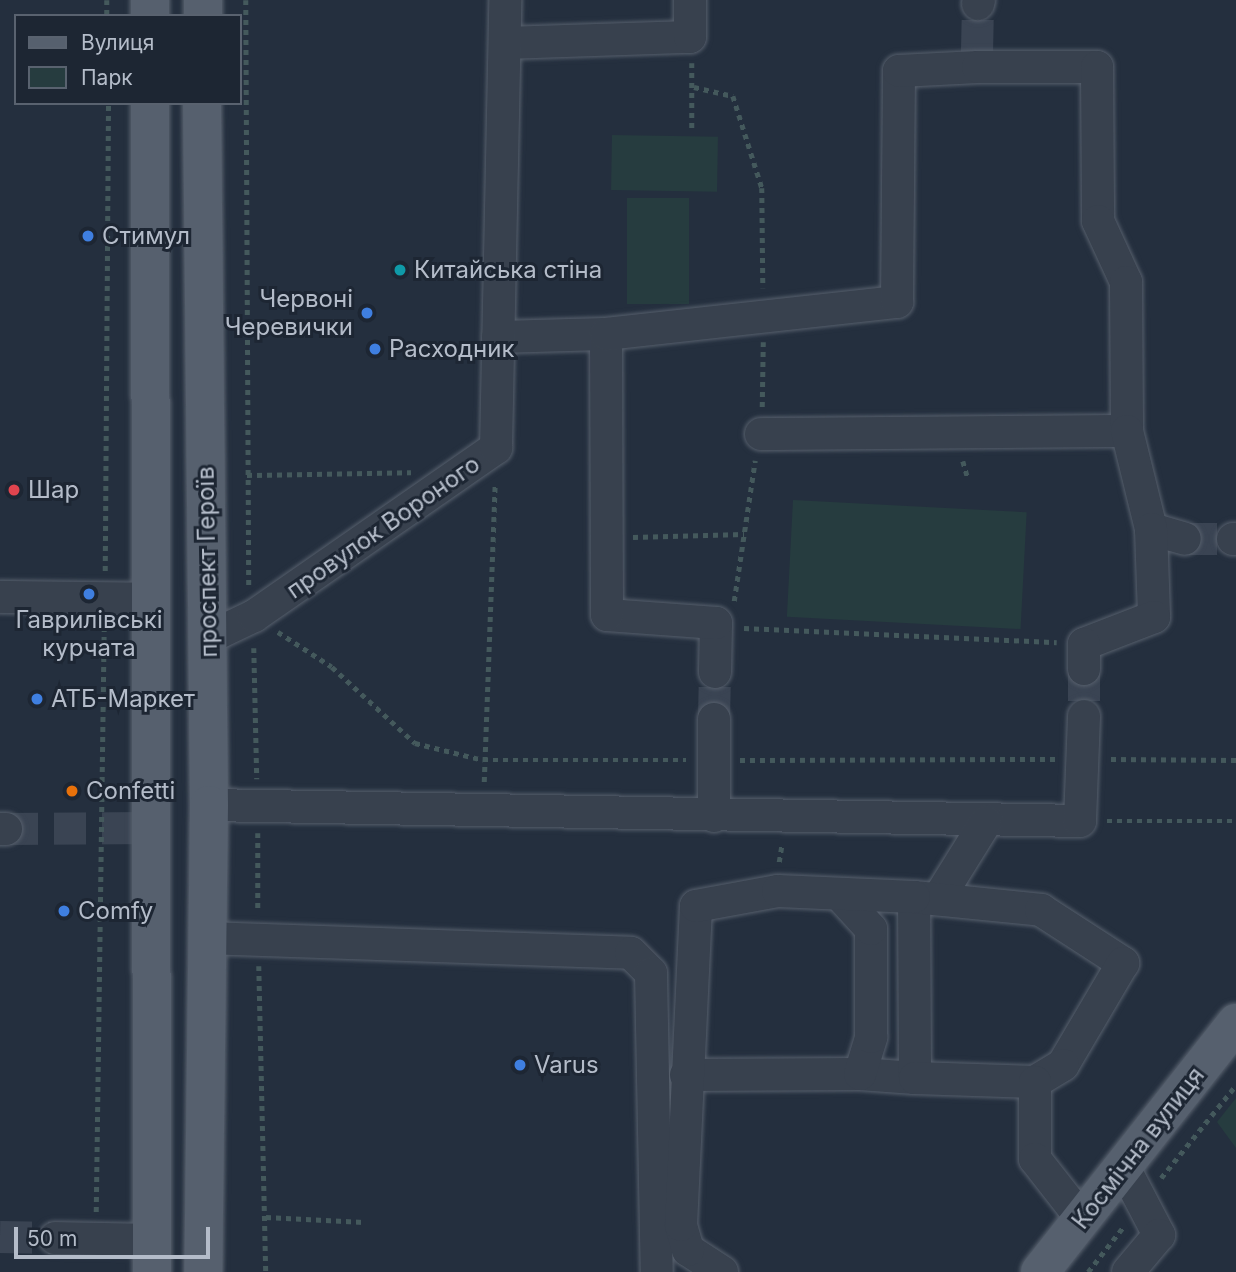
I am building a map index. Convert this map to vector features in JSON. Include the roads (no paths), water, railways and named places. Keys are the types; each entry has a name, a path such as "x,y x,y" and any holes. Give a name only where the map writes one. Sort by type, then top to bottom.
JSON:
{"main road":[{"path":"150,105 153,599 152,1256"},
{"name":"проспект Героїв","path":"202,105 209,805 202,1272"},
{"path":"153,599 208,599"},
{"name":"Космічна вулиця","path":"1040,1272 1236,1023"}],"lane":[{"name":"провулок Вороного","path":"208,638 254,616 496,448 505,0"},
{"path":"505,43 690,37 690,0"},
{"path":"498,337 606,334 897,302 899,71 978,60 1097,67 1098,222 1126,282 1127,431 1151,529 1154,617 1084,656"},
{"path":"606,334 607,615 716,623 715,672"},
{"path":"761,434 1127,431"},
{"path":"1151,529 1185,539"},
{"path":"0,597 153,599"},
{"path":"209,805 986,822 1080,821 1084,716"},
{"path":"714,719 714,816"},
{"path":"915,1077 926,898 986,822"},
{"path":"686,1075 860,1074 1035,1082 1063,1065 1124,963 1041,909 926,898 778,891 696,906 686,1075 681,1225 688,1250 722,1272"},
{"path":"840,895 871,929 872,1037 860,1074"},
{"path":"206,939 631,953 651,973 656,1272"},
{"path":"1035,1082 1035,1159 1082,1219"},
{"path":"1123,1166 1159,1235 1128,1272"},
{"path":"55,1238 95,1238 152,1256"}],"tunnel":[{"path":"977,52 978,4"},
{"path":"1185,539 1233,539"},
{"path":"1084,669 1084,716"},
{"path":"714,719 715,672"},
{"path":"6,829 154,828"},
{"path":"0,1237 55,1238"}],"place":[{"name":"Стимул","path":"88,236"},
{"name":"Китайська стіна","path":"400,270"},
{"name":"Червоні Черевички","path":"367,313"},
{"name":"Расходник","path":"375,349"},
{"name":"Шар","path":"14,490"},
{"name":"Гаврилівські курчата","path":"89,594"},
{"name":"АТБ-Маркет","path":"37,699"},
{"name":"Confetti","path":"72,791"},
{"name":"Comfy","path":"64,911"},
{"name":"Varus","path":"520,1065"}]}
